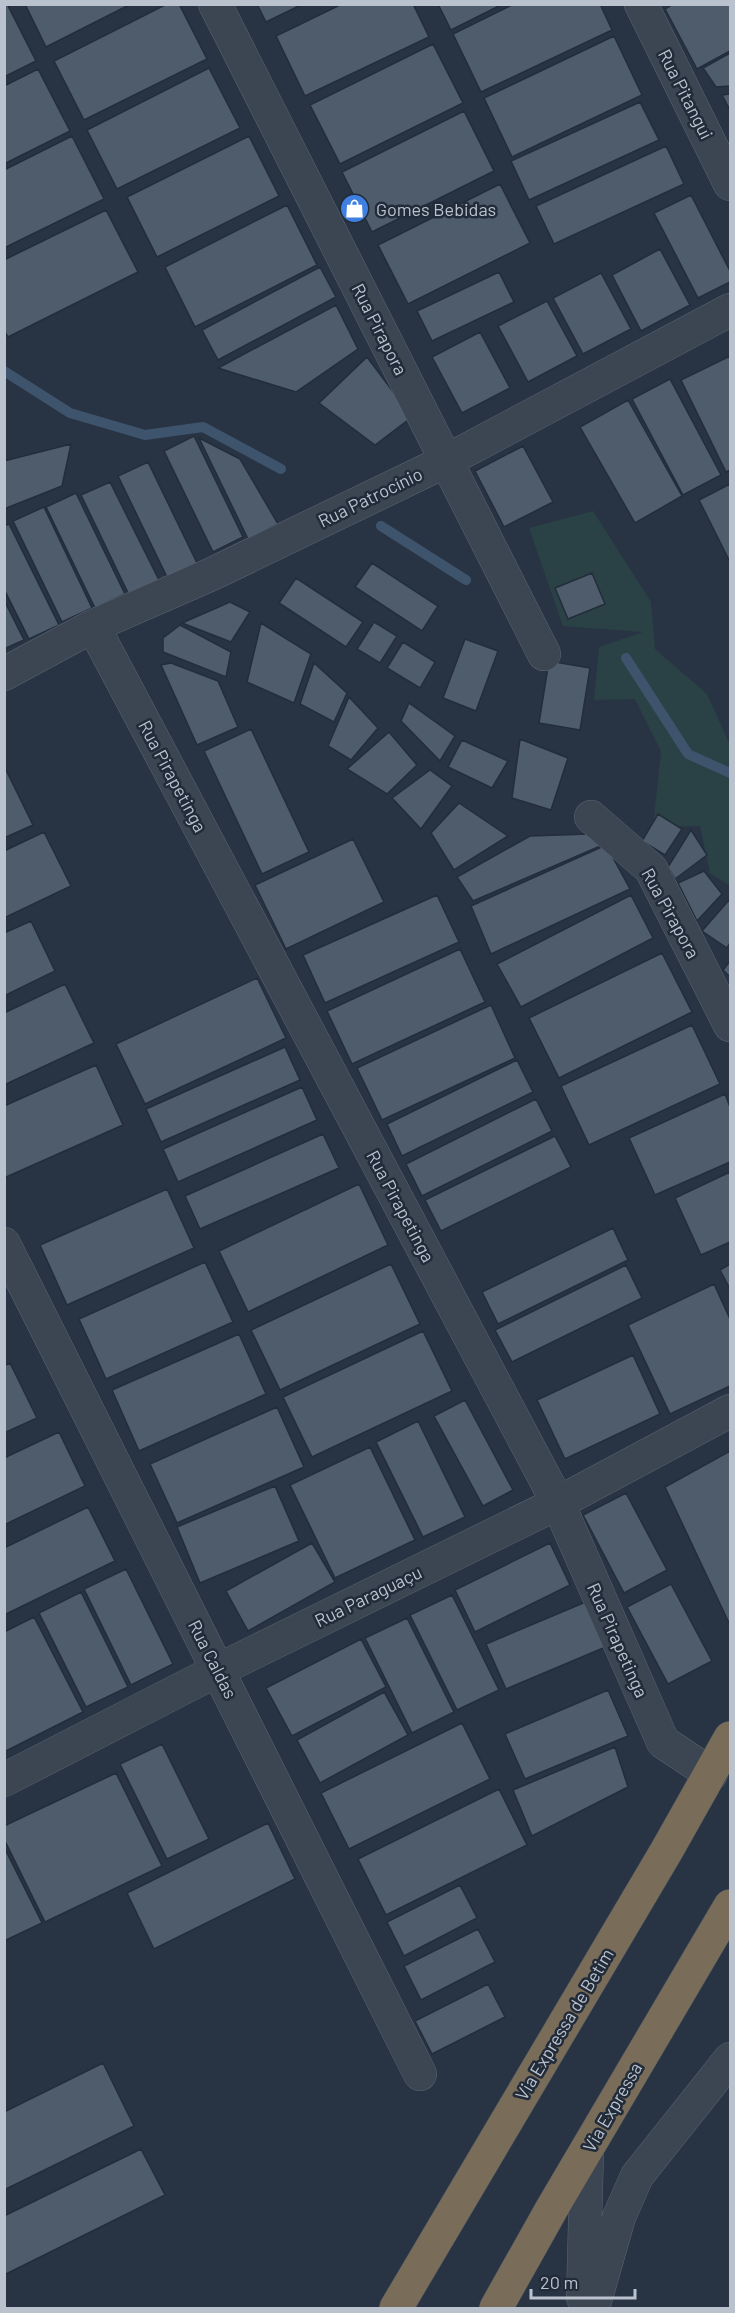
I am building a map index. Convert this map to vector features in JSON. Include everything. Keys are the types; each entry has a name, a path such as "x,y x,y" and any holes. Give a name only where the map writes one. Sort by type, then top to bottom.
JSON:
{"highway":[{"name":"Via Expressa de Betim","path":"396,2308 711,1774 730,1738"},
{"name":"Via Expressa","path":"496,2308 730,1906"}],"street":[{"name":"Rua Pirapora","path":"215,4 544,654"},
{"name":"Rua Pitangui","path":"641,4 730,184"},
{"name":"Rua Patrocínio","path":"4,674 93,626 212,574 446,461 730,310"},
{"name":"Rua Pirapetinga","path":"93,626 558,1503 663,1742 711,1774"},
{"name":"Rua Pirapora","path":"591,817 651,869 730,1025"},
{"name":"Rua Caldas","path":"4,1244 420,2074"},
{"name":"Rua Paraguaçu","path":"4,1780 218,1670 558,1503 730,1411"},
{"path":"593,2308 619,2217 637,2176 730,2059"},
{"path":"583,2308 586,2150"}],"green space":[{"path":"593,511 651,602 655,649 707,694 730,745 730,886 710,873 700,826 653,827 661,751 635,699 594,700 599,647 643,632 563,626 529,528"}],"building":[{"path":"4,4 7,4 36,61 4,77"},
{"path":"25,4 131,4 46,47"},
{"path":"167,4 179,4 207,59 84,120 54,61"},
{"path":"257,4 303,4 266,22"},
{"path":"342,4 413,4 429,37 305,96 276,36"},
{"path":"438,4 503,4 451,30"},
{"path":"514,4 600,4 612,30 481,92 453,34"},
{"path":"673,4 730,4 730,51 697,69 665,9"},
{"path":"614,36 642,95 512,157 484,98"},
{"path":"433,44 463,103 340,164 310,105"},
{"path":"730,53 730,86 716,87 703,68"},
{"path":"209,68 240,128 117,189 87,130"},
{"path":"38,69 70,131 4,164 4,86"},
{"path":"730,94 730,110 722,95"},
{"path":"640,102 659,140 529,200 511,161"},
{"path":"464,111 494,171 372,232 342,172"},
{"path":"72,136 104,199 4,248 4,170"},
{"path":"249,136 279,196 157,257 127,197"},
{"path":"666,146 684,184 554,244 536,206"},
{"path":"500,184 530,243 408,304 378,245"},
{"path":"691,195 730,271 730,282 698,298 654,213"},
{"path":"287,205 317,265 195,327 165,267"},
{"path":"106,210 138,272 8,337 4,330 4,260"},
{"path":"660,249 690,305 641,331 612,275"},
{"path":"320,267 336,297 218,360 202,330"},
{"path":"499,272 514,302 432,341 417,311"},
{"path":"601,273 631,329 583,354 553,298"},
{"path":"547,301 577,356 528,382 498,326"},
{"path":"336,305 358,349 296,392 218,368"},
{"path":"480,332 510,388 462,413 432,357"},
{"path":"730,356 730,470 726,472 681,380"},
{"path":"367,357 412,417 375,445 319,403"},
{"path":"670,379 721,475 683,495 632,399"},
{"path":"628,400 682,496 635,523 580,427"},
{"path":"194,436 243,537 213,552 164,451"},
{"path":"199,438 240,459 278,524 248,539"},
{"path":"71,444 62,486 4,509 4,461"},
{"path":"523,446 553,502 504,527 475,471"},
{"path":"148,462 197,563 167,577 118,476"},
{"path":"110,482 160,582 130,597 81,495"},
{"path":"730,484 730,559 729,560 699,500"},
{"path":"76,493 125,594 95,608 46,507"},
{"path":"44,507 92,608 62,622 13,521"},
{"path":"9,524 59,625 29,639 4,589 4,526"},
{"path":"372,563 438,606 422,631 355,587"},
{"path":"592,573 605,604 568,619 555,588"},
{"path":"296,578 363,622 346,647 279,603"},
{"path":"4,600 24,640 4,649"},
{"path":"230,602 250,612 231,642 182,623"},
{"path":"374,622 397,636 380,663 357,649"},
{"path":"261,623 311,654 294,703 247,682"},
{"path":"180,625 231,652 226,677 163,652 163,638"},
{"path":"465,639 498,651 476,711 443,698"},
{"path":"403,642 435,662 420,688 387,668"},
{"path":"549,661 590,668 580,730 539,723"},
{"path":"171,663 218,681 238,727 197,745 161,665"},
{"path":"314,663 347,693 334,722 300,704"},
{"path":"349,697 378,728 351,760 328,746"},
{"path":"409,703 455,736 440,761 401,721"},
{"path":"251,729 309,852 262,874 204,751"},
{"path":"389,732 417,765 387,794 347,769"},
{"path":"520,739 568,758 551,810 512,798"},
{"path":"462,740 508,761 492,788 448,767"},
{"path":"4,766 33,825 4,838"},
{"path":"430,770 452,786 421,829 392,798"},
{"path":"459,803 508,836 454,870 431,833"},
{"path":"658,814 682,829 665,855 642,841"},
{"path":"691,830 707,855 675,879 668,867"},
{"path":"44,832 71,886 4,918 4,851"},
{"path":"589,834 605,844 473,901 457,877 530,836"},
{"path":"353,839 384,902 286,949 255,885"},
{"path":"606,845 630,889 491,954 471,906"},
{"path":"704,871 722,894 697,921 678,883"},
{"path":"437,895 459,942 325,1003 303,955"},
{"path":"631,895 653,938 521,1007 497,964"},
{"path":"729,900 730,943 727,948 702,931"},
{"path":"31,921 55,971 4,996 4,933"},
{"path":"460,949 485,1002 352,1064 327,1011"},
{"path":"662,953 692,1012 559,1078 529,1018"},
{"path":"730,961 730,977 723,970"},
{"path":"257,978 286,1038 145,1104 116,1044"},
{"path":"65,984 94,1043 4,1085 4,1013"},
{"path":"491,1005 515,1058 382,1120 357,1068"},
{"path":"692,1025 720,1084 589,1145 561,1086"},
{"path":"285,1047 300,1080 161,1142 146,1109"},
{"path":"517,1060 533,1092 402,1156 387,1124"},
{"path":"96,1065 123,1125 4,1178 4,1106"},
{"path":"302,1087 317,1120 178,1182 163,1149"},
{"path":"725,1094 730,1107 730,1162 655,1195 629,1138"},
{"path":"536,1099 552,1131 422,1196 406,1164"},
{"path":"323,1134 339,1168 200,1229 185,1196"},
{"path":"555,1136 571,1167 441,1231 425,1200"},
{"path":"730,1172 730,1242 701,1255 675,1198"},
{"path":"359,1184 388,1245 248,1312 219,1251"},
{"path":"167,1189 194,1248 67,1305 40,1245"},
{"path":"613,1228 628,1260 498,1324 482,1292"},
{"path":"205,1262 233,1322 106,1379 79,1319"},
{"path":"391,1264 420,1324 280,1390 251,1330"},
{"path":"730,1264 730,1289 720,1270"},
{"path":"626,1265 642,1298 512,1362 495,1330"},
{"path":"714,1284 730,1319 730,1386 670,1414 628,1325"},
{"path":"423,1331 452,1391 312,1457 283,1397"},
{"path":"239,1334 266,1394 139,1451 112,1390"},
{"path":"633,1355 660,1414 565,1459 537,1400"},
{"path":"10,1363 37,1418 4,1433 4,1366"},
{"path":"465,1400 513,1490 483,1506 434,1416"},
{"path":"277,1407 304,1467 177,1523 150,1464"},
{"path":"418,1421 465,1517 423,1537 376,1442"},
{"path":"59,1432 85,1486 4,1525 4,1458"},
{"path":"370,1447 415,1540 335,1578 290,1485"},
{"path":"730,1451 730,1625 665,1487"},
{"path":"275,1486 299,1541 200,1583 177,1527"},
{"path":"626,1493 667,1570 624,1593 583,1515"},
{"path":"88,1507 115,1561 4,1615 4,1548"},
{"path":"312,1543 335,1582 248,1631 226,1591"},
{"path":"550,1543 570,1585 475,1632 455,1590"},
{"path":"126,1569 173,1664 131,1685 84,1589"},
{"path":"671,1584 712,1661 668,1684 627,1607"},
{"path":"81,1592 128,1687 86,1707 39,1613"},
{"path":"452,1595 499,1690 457,1710 410,1615"},
{"path":"588,1601 608,1646 506,1689 486,1644"},
{"path":"34,1617 83,1712 4,1752 4,1632"},
{"path":"407,1618 454,1712 412,1733 365,1638"},
{"path":"361,1639 386,1687 292,1736 266,1688"},
{"path":"608,1690 628,1736 525,1779 505,1734"},
{"path":"384,1692 408,1735 320,1783 297,1740"},
{"path":"462,1723 490,1779 349,1849 321,1793"},
{"path":"162,1744 209,1839 167,1859 120,1764"},
{"path":"615,1747 628,1787 532,1836 513,1790"},
{"path":"116,1773 162,1866 45,1922 4,1839 4,1826"},
{"path":"499,1789 527,1845 386,1915 358,1859"},
{"path":"268,1823 295,1879 154,1949 127,1893"},
{"path":"4,1847 42,1923 4,1941"},
{"path":"460,1885 477,1918 404,1956 387,1922"},
{"path":"478,1929 495,1962 421,2000 404,1966"},
{"path":"488,1984 505,2017 432,2054 415,2021"},
{"path":"103,2063 134,2126 4,2190 4,2112"},
{"path":"141,2149 165,2195 4,2275 4,2216"}],"waterway":[{"path":"4,371 70,413 145,435 203,427 281,469"},
{"path":"381,526 466,580"},
{"path":"626,658 688,754 730,773"}],"place":[{"name":"Gomes Bebidas","path":"355,209"}]}
